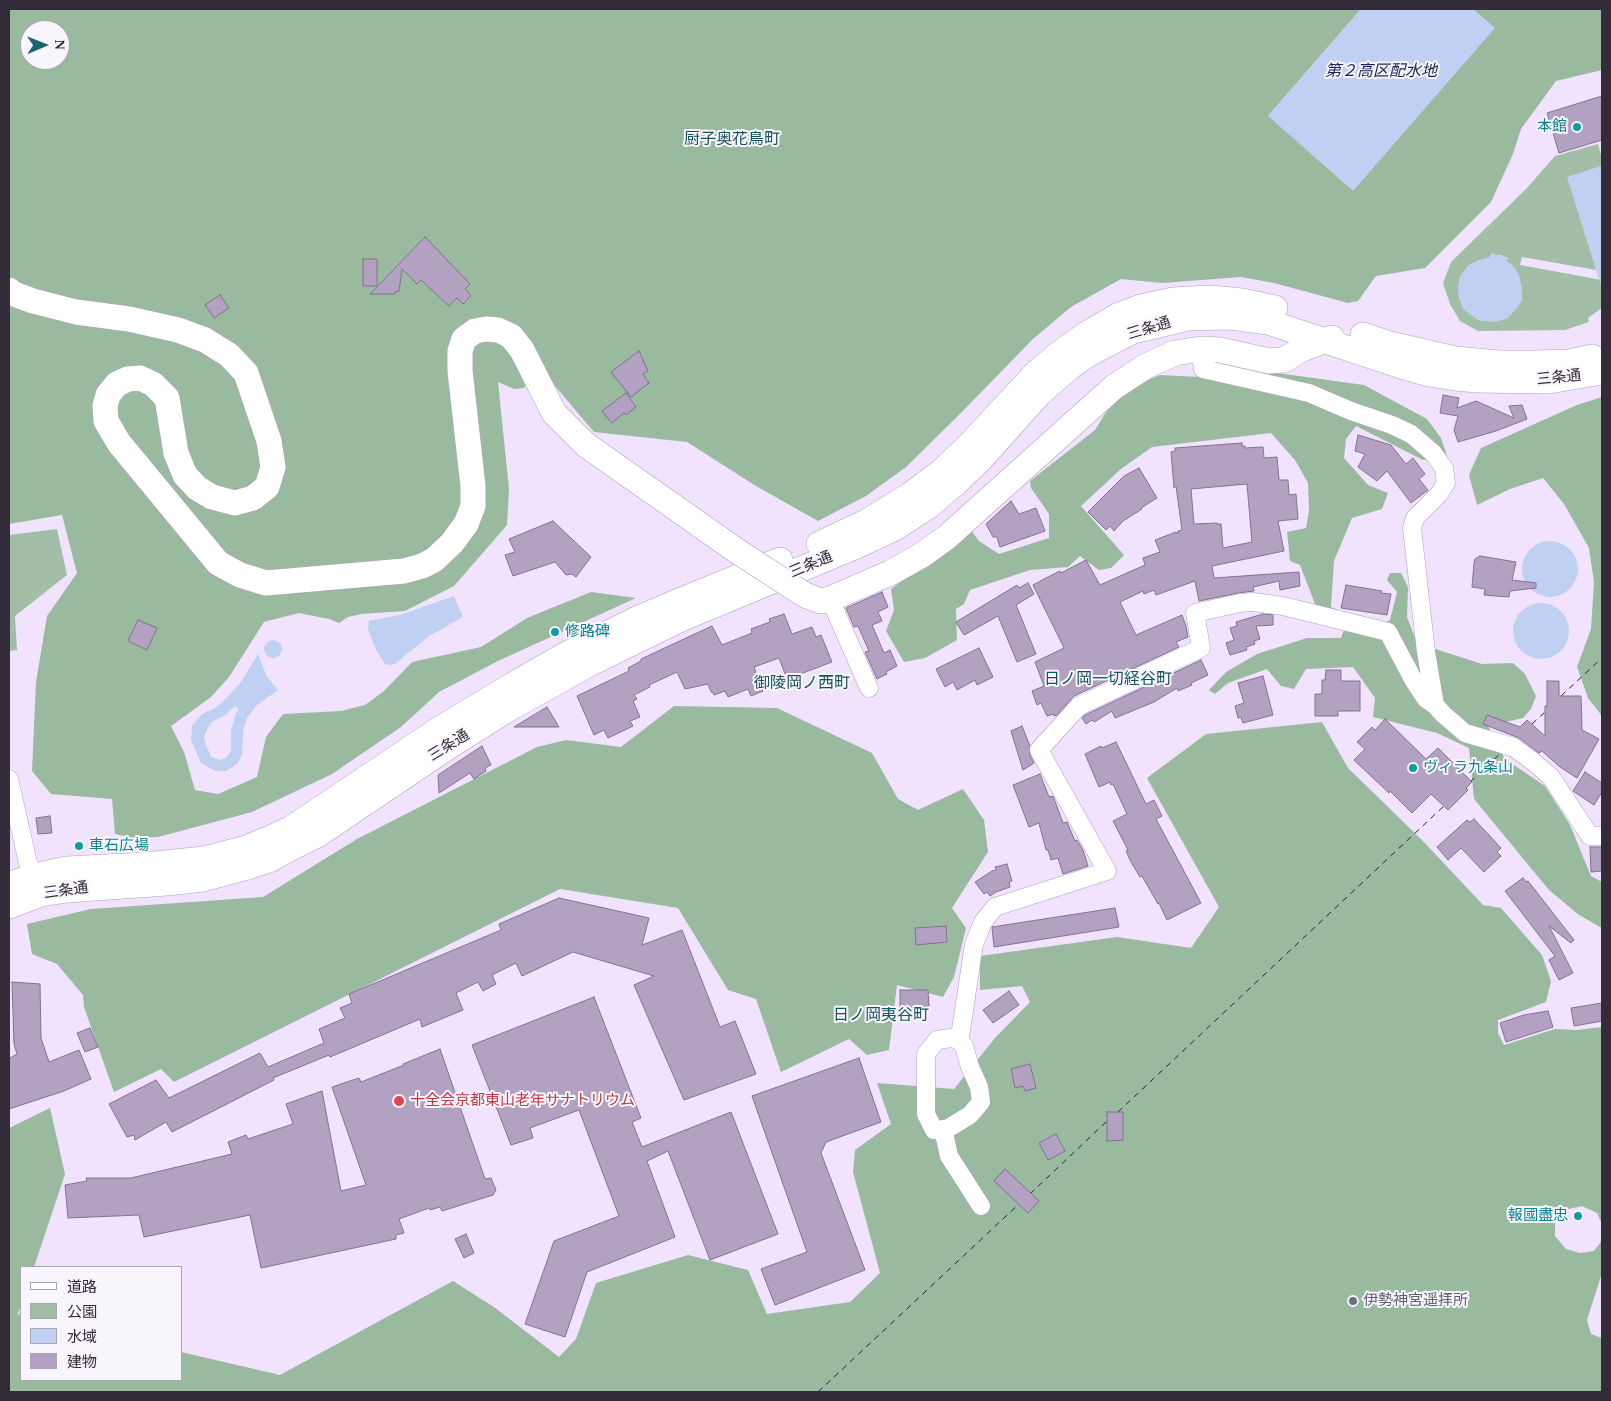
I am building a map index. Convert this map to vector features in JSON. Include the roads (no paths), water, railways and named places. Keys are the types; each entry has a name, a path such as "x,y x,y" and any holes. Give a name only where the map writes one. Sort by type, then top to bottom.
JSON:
{"main road":[{"path":"9,290 14,294 33,301 76,312 129,319 205,340 229,355 246,373 270,441 272,467 267,487 253,498 235,503 212,496 197,488 184,475 176,453 167,398 153,384 140,378 128,379 117,384 108,395 105,406 106,421 119,443 218,563 240,575 266,583 404,571 422,566 434,560 452,543 466,524 473,506 473,486 462,400 460,351 464,339 475,330 486,329 498,330 511,336 522,350 554,412 586,445 737,551 805,595 821,601 830,600 890,573 922,555 947,537 1114,387 1146,366 1175,353 1200,349 1220,350 1269,361 1284,360 1302,349 1351,330"},
{"name":"三条通","path":"9,906 37,885 87,867 145,865 204,859 246,848 292,828 407,749 563,656 639,618 783,559 868,521 910,495 942,471 976,438 1034,375 1057,355 1088,333 1119,315 1141,307 1173,300 1210,298 1242,301 1282,310 1351,330 1390,344 1455,359 1473,361 1508,363 1570,362 1602,355"},
{"name":"三条通","path":"9,885 87,887 167,883 203,879 268,860 319,834 450,745 512,707 591,663 681,619 859,545 895,528 929,506 957,482 981,459 1038,394 1070,367 1089,354 1133,331 1188,318 1230,317 1268,322 1404,367 1429,374 1455,378 1549,381 1602,372"}],"street":[{"path":"1200,349 1203,369 1309,393 1392,425 1411,434 1433,453 1444,468 1446,483 1439,494 1415,518 1412,528 1426,652 1436,705"},
{"path":"830,600 870,688"},
{"path":"959,1040 974,944 983,922 995,907 1107,871 1039,750 1079,706 1201,648 1195,613 1252,602 1283,606 1388,632 1414,681 1426,699 1436,705 1465,734 1513,748 1530,760 1551,777 1590,836 1602,836"},
{"path":"9,779 28,863 37,885"},
{"path":"951,1038 959,1040 964,1046 979,1088 981,1102 970,1115 948,1129 934,1130 926,1114 926,1054 937,1040 951,1038"},
{"path":"942,1129 949,1156 981,1206"}],"water":[{"name":"第２高区配水地","path":"1361,9 1473,9 1495,28 1353,191 1268,116"},
{"path":"1601,166 1602,169 1602,289 1567,177"},
{"path":"1491,253 1508,258 1506,261 1514,267 1519,275 1522,288 1522,301 1517,308 1508,318 1495,322 1478,320 1463,309 1458,288 1460,277 1468,266 1490,257"},
{"path":"1550,541 1561,543 1570,549 1576,558 1578,569 1576,580 1570,589 1561,595 1550,597 1539,595 1530,589 1524,580 1522,569 1524,558 1530,549 1539,543"},
{"path":"454,596 463,617 429,636 395,664 385,664 376,650 368,629 369,621 400,615"},
{"path":"1541,603 1552,605 1561,611 1567,620 1569,631 1567,642 1561,651 1552,657 1541,659 1530,657 1521,651 1515,642 1513,631 1515,620 1521,611 1530,605"},
{"path":"269,640 277,640 282,645 280,656 269,658 264,653 264,645"},
{"path":"258,654 267,677 278,690 256,706 247,718 243,731 242,755 237,764 226,771 215,771 201,763 191,740 192,726 202,714 223,702 241,682","holes":["235,706 239,710 236,713 231,731 231,751 226,758 221,760 211,757 204,737 208,727"]}],"place":[{"name":"本館","path":"1577,127"},
{"name":"修路碑","path":"555,632"},
{"name":"ヴィラ九条山","path":"1413,768"},
{"name":"車石広場","path":"79,846"},
{"name":"十全会京都東山老年サナトリウム","path":"399,1101"},
{"name":"報國盡忠","path":"1578,1216"},
{"name":"伊勢神宮遥拝所","path":"1353,1301"}],"district":[{"name":"厨子奥花鳥町","path":"732,140"},
{"name":"日ノ岡一切経谷町","path":"1108,680"},
{"name":"御陵岡ノ西町","path":"802,684"},
{"name":"日ノ岡夷谷町","path":"881,1016"}]}
